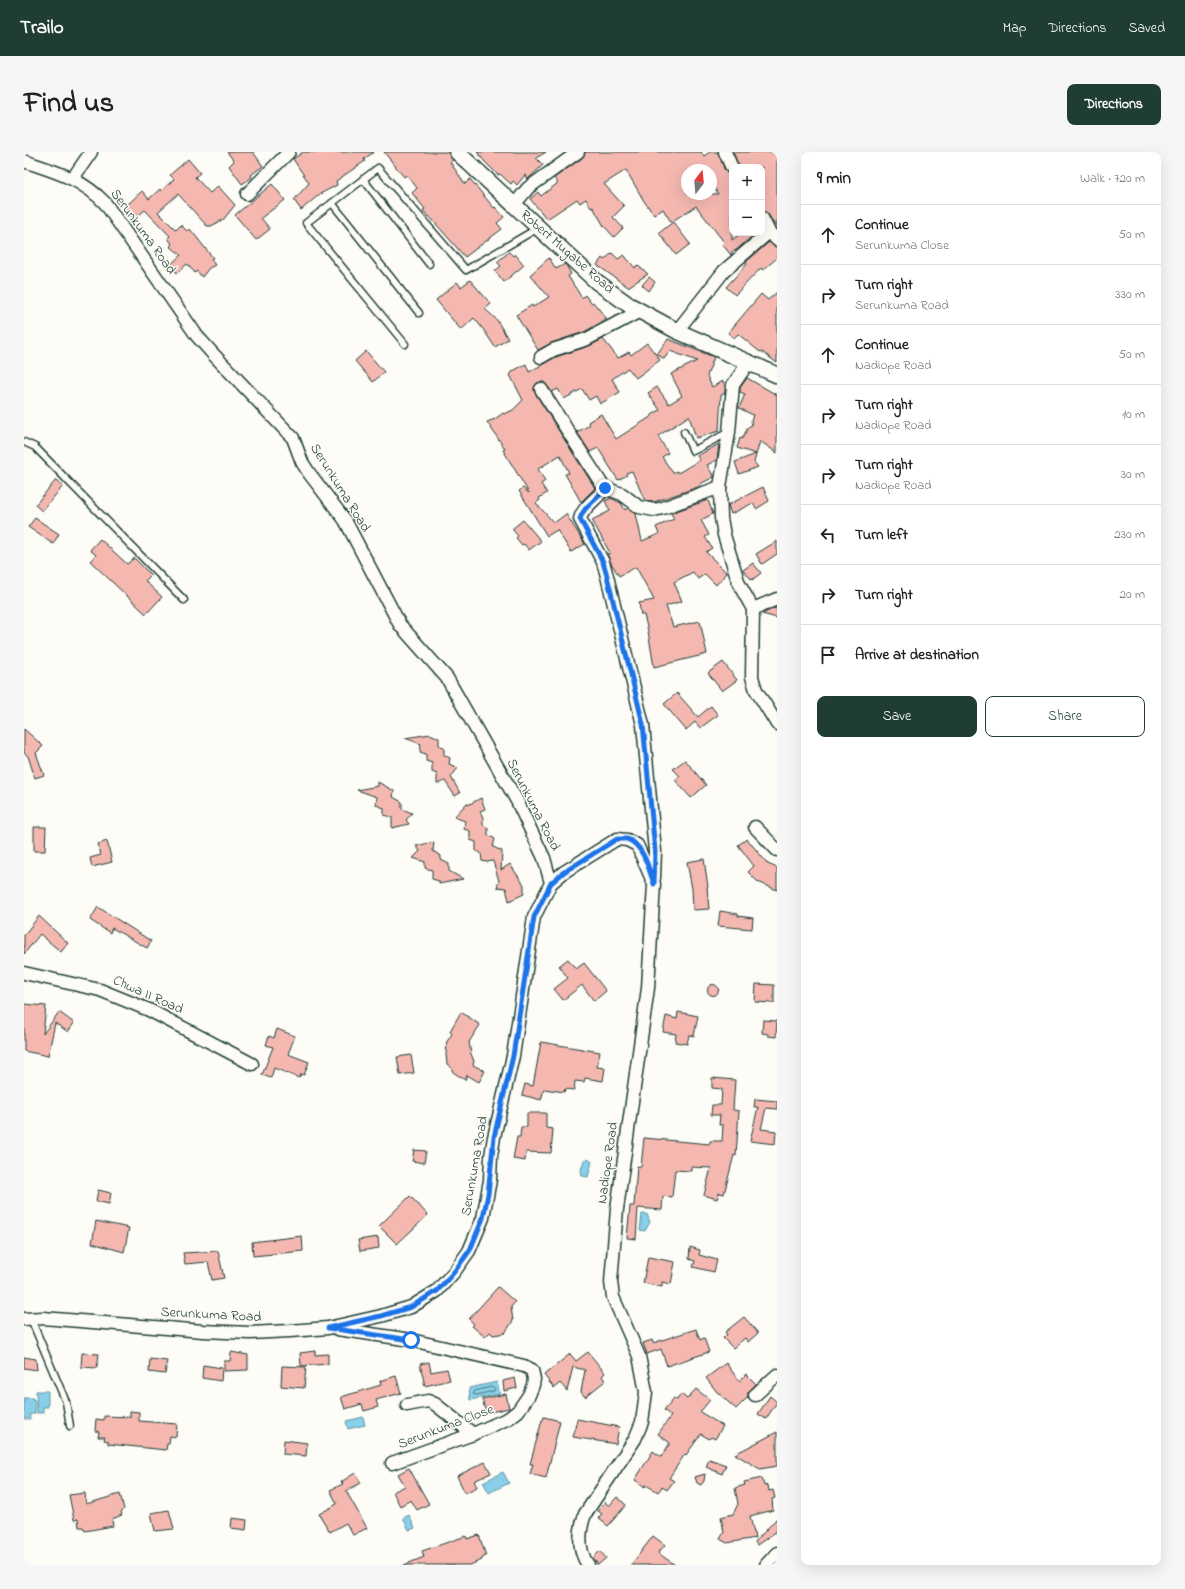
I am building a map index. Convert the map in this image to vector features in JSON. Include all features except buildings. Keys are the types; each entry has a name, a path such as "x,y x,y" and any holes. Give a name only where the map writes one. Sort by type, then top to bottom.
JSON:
{"street":[{"path":"73,178 91,152"},
{"path":"247,194 289,152"},
{"name":"Robert Mugabe Road","path":"457,152 596,282 640,311 677,331 777,375"},
{"path":"514,205 528,188 578,152"},
{"path":"725,152 730,164"},
{"name":"Serunkuma Road","path":"24,161 73,178 93,190 105,203 197,336 293,438 302,462 345,520 400,625 447,678 517,802 544,858 551,883 534,917 513,1056 494,1137 488,1194 483,1218 470,1250 454,1272 437,1291 411,1307 381,1316 328,1328 250,1333 203,1332 44,1318 28,1319"},
{"path":"677,331 724,271 773,236 765,223"},
{"path":"541,358 553,350 587,339 640,311"},
{"path":"748,363 733,385 729,432 720,487 721,518 728,552 739,584 754,609 752,677 756,690 777,724"},
{"path":"541,390 605,488 622,494 639,507 654,510 663,508 720,487"},
{"path":"605,488 602,493 583,511 580,519 603,562 643,724 655,851 654,884"},
{"path":"754,609 777,599"},
{"path":"756,827 777,850"},
{"name":"Nadiope Road","path":"551,883 564,872 617,839 627,840 637,846 643,855 654,884 648,988 617,1209 611,1282 613,1296 639,1356 646,1392 645,1406 642,1422 635,1439 585,1514 580,1528 580,1544 584,1560 588,1565"},
{"name":"Chwa II Road","path":"24,973 100,990 142,1007 252,1064"},
{"name":"Serunkuma Close","path":"328,1328 411,1340 524,1366 532,1370 534,1379 529,1395 518,1411 509,1418 473,1434 392,1463"},
{"path":"755,1395 777,1375"},
{"path":"407,1405 428,1401 435,1404 473,1434"},
{"path":"766,1565 777,1553"}],"lane":[{"path":"406,344 306,223 378,168 466,270 539,228"},
{"path":"363,179 429,264"},
{"path":"332,203 419,313"},
{"path":"684,432 693,452 729,432"},
{"path":"24,442 35,447 184,600"},
{"path":"28,1319 66,1402 70,1426"}],"water":[{"path":"588,1159 592,1162 588,1177 582,1176 581,1170 584,1160"},
{"path":"642,1214 647,1214 650,1222 645,1231 640,1230"},
{"path":"497,1382 500,1394 470,1400 469,1388"},
{"path":"36,1391 48,1391 48,1407 43,1407 43,1413 37,1413"},
{"path":"24,1398 33,1398 33,1400 35,1400 35,1414 30,1414 30,1419 24,1419"},
{"path":"363,1417 365,1425 348,1429 346,1421"},
{"path":"503,1472 509,1483 489,1493 483,1482"},
{"path":"409,1515 415,1528 409,1530 403,1518"}],"route":[{"path":"411,1340 328,1328 381,1316 411,1307 437,1291 454,1272 470,1250 483,1218 488,1194 494,1137 513,1056 534,917 551,883 564,872 617,839 627,840 637,846 643,855 654,884 655,851 643,724 603,562 580,519 583,511 602,493 605,488"}]}
